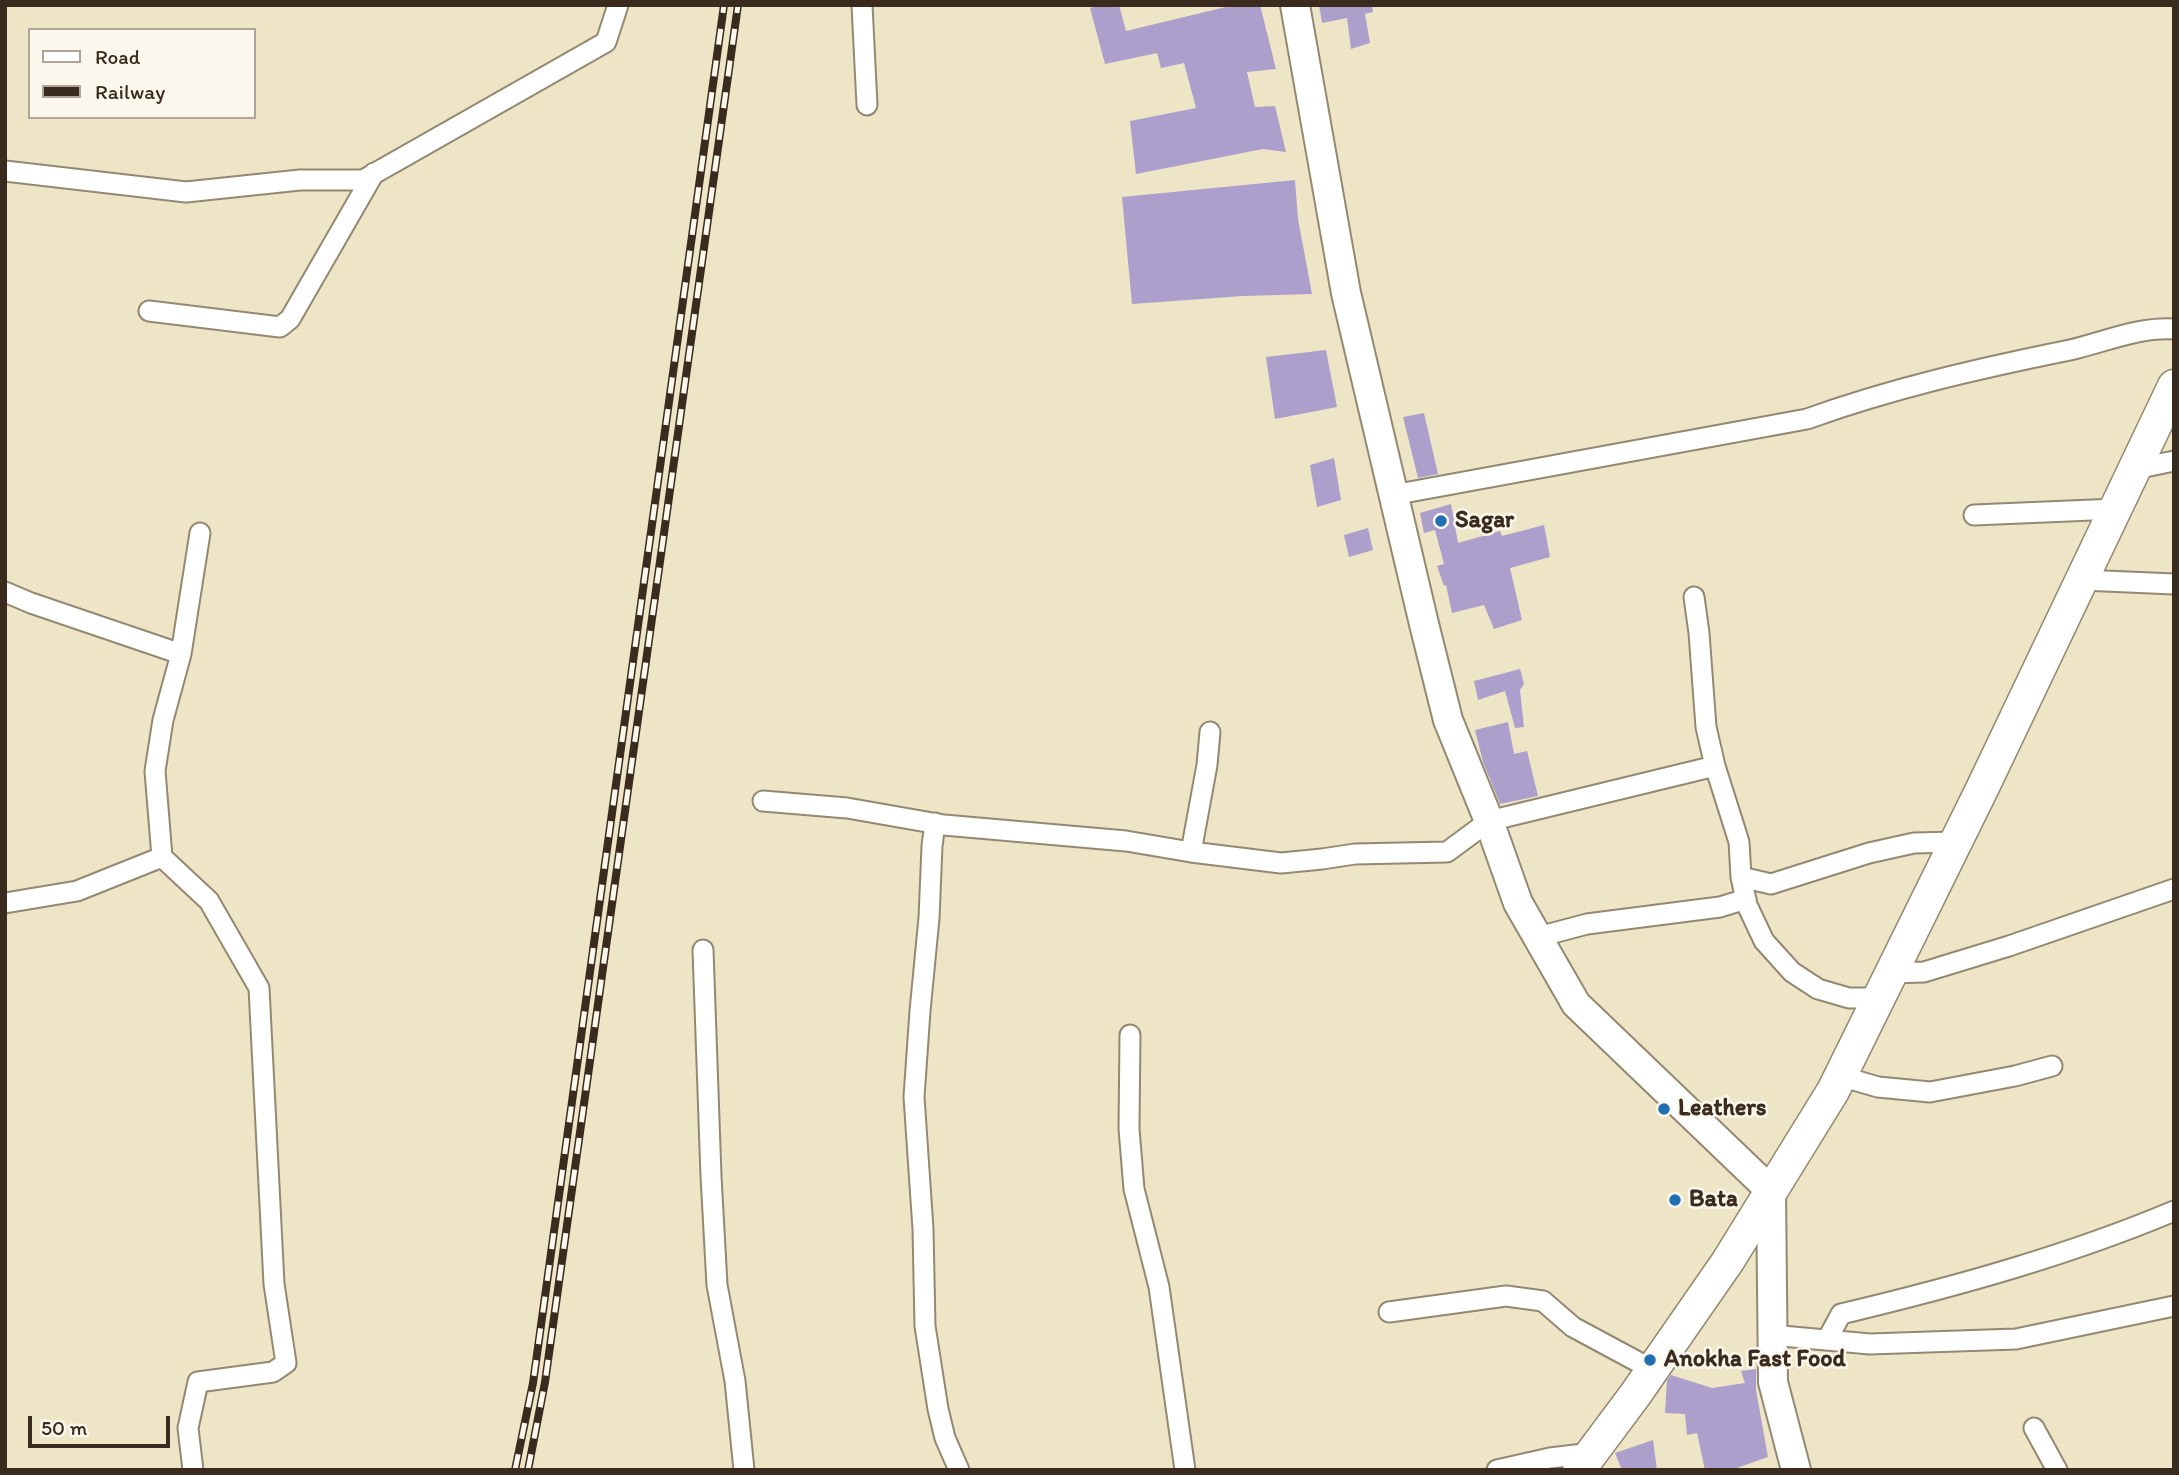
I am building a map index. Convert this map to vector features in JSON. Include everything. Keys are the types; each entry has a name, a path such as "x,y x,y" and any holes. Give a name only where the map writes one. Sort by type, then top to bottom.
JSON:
{"main road":[{"path":"1282,5 1332,303 1406,608 1424,624"},
{"path":"1295,5 1346,293 1448,720 1489,821 1518,903 1576,1004 1771,1191 1773,1382 1796,1470"},
{"path":"1306,5 1358,298 1409,492 1432,603 1424,624"},
{"path":"1586,1461 1728,1262 1840,1076 1956,842 2174,386"}],"street":[{"path":"5,171 186,192 300,180 363,180 606,42 618,5"},
{"path":"862,5 867,105"},
{"path":"149,312 280,327 290,318 374,173"},
{"path":"1409,492 1807,419 1869,398 1960,373 2074,349 2124,334 2174,328"},
{"path":"2135,469 2174,461"},
{"path":"1974,515 2116,509"},
{"path":"193,1470 188,1428 198,1382 273,1372 286,1363 274,1284 259,988 209,901 162,856 155,771 163,720 181,654 200,533"},
{"path":"2081,580 2174,584"},
{"path":"5,592 181,654"},
{"path":"1694,597 1706,727 1715,766 1739,842 1741,877 1746,899 1764,941 1792,972 1818,989 1849,998 2174,889"},
{"path":"1191,852 1207,765 1210,732"},
{"path":"763,801 847,808 935,823 1126,841 1281,863 1355,854 1447,852 1489,821 1715,766"},
{"path":"935,823 914,1097 923,1229 925,1326 938,1409 945,1438 959,1470"},
{"path":"1741,877 1771,884 1869,853 1914,843 1956,842"},
{"path":"5,903 77,891 162,856"},
{"path":"1538,937 1587,924 1720,907 1746,899"},
{"path":"703,950 717,1285 735,1381 744,1470"},
{"path":"1130,1035 1129,1129 1134,1189 1159,1287 1185,1470"},
{"path":"1840,1076 1878,1087 1930,1092 2052,1066"},
{"path":"1826,1340 1841,1314 2003,1272 2174,1211"},
{"path":"1389,1312 1506,1296 1543,1301 1573,1326 1653,1370"},
{"path":"1771,1335 1870,1344 2016,1339 2174,1306"},
{"path":"2034,1428 2057,1470"},
{"path":"1497,1470 1550,1458 1586,1461"}],"building":[{"path":"1119,5 1126,31 1234,5 1260,5 1276,69 1247,72 1255,107 1275,106 1286,152 1263,149 1136,174 1130,121 1196,108 1184,63 1161,68 1157,53 1105,64 1090,8"},
{"path":"1319,5 1372,5 1373,12 1365,14 1370,43 1351,49 1347,18 1322,23"},
{"path":"1295,180 1298,219 1312,294 1132,304 1122,197"},
{"path":"1326,350 1337,407 1275,419 1266,357"},
{"path":"1424,413 1438,474 1418,478 1403,417"},
{"path":"1334,458 1341,500 1317,507 1310,465"},
{"path":"1451,504 1458,543 1500,531 1502,536 1544,525 1550,557 1510,568 1522,620 1494,629 1484,605 1452,613 1446,585 1444,586 1437,566 1444,564 1435,530 1424,533 1420,513"},
{"path":"1368,528 1373,550 1349,557 1344,535"},
{"path":"1520,669 1524,684 1520,690 1524,727 1515,728 1505,691 1478,700 1474,681"},
{"path":"1508,722 1514,754 1527,751 1538,796 1500,804 1483,762 1475,730"},
{"path":"1756,1369 1756,1390 1768,1457 1731,1470 1705,1470 1697,1433 1687,1435 1685,1414 1665,1413 1667,1380 1671,1375 1712,1388 1745,1383 1741,1371"},
{"path":"1653,1440 1657,1470 1622,1470 1615,1453"}],"railway":[{"path":"515,1470 533,1383 724,5"},
{"path":"528,1470 545,1382 738,5"}],"place":[{"name":"Sagar","path":"1441,521"},
{"name":"Leathers","path":"1664,1109"},
{"name":"Bata","path":"1675,1200"},
{"name":"Anokha Fast Food","path":"1650,1360"}]}
